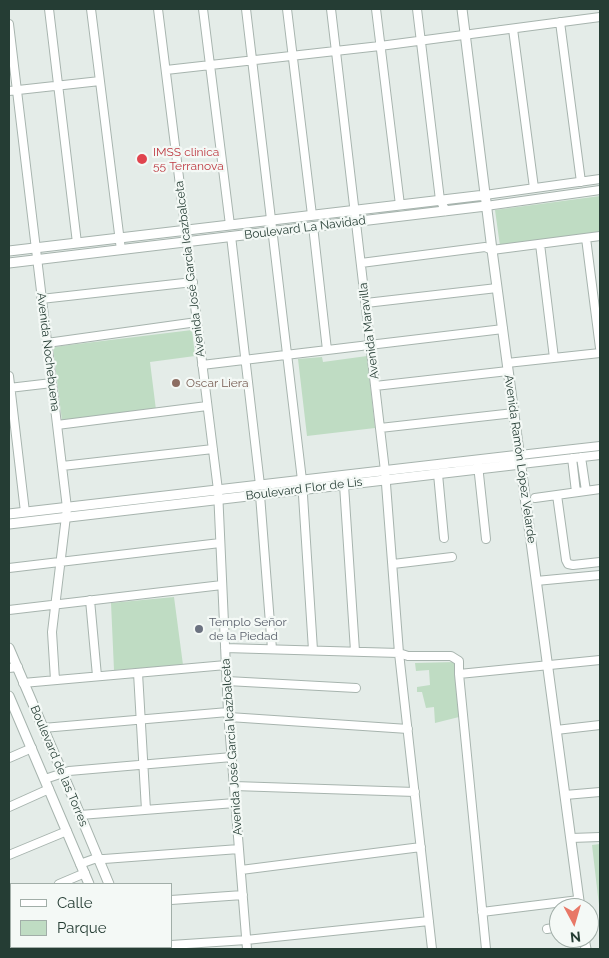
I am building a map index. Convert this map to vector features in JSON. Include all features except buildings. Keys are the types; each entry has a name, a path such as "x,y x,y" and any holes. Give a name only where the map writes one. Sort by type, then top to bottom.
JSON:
{"street":[{"path":"50,9 77,243"},
{"path":"91,9 121,250"},
{"name":"Avenida José García Icazbalceta","path":"158,9 218,495 228,715 247,949"},
{"path":"203,9 230,225"},
{"path":"246,9 271,232 303,485 313,650"},
{"path":"288,9 312,215"},
{"name":"Avenida Maravilla","path":"331,9 386,475 399,653 432,949"},
{"path":"376,9 400,205"},
{"path":"416,9 440,200 446,211"},
{"path":"458,9 464,35"},
{"name":"Avenida Ramón López Velarde","path":"462,9 502,329 579,898"},
{"path":"166,70 380,46 600,17"},
{"path":"560,22 581,182"},
{"name":"Avenida Nochebuena","path":"9,24 12,90 35,248 67,508 52,638 55,680"},
{"path":"513,28 534,188"},
{"path":"12,90 100,80"},
{"name":"Boulevard La Navidad","path":"9,252 485,195 600,179"},
{"name":"Boulevard La Navidad","path":"9,263 446,211 600,190"},
{"path":"313,226 327,350"},
{"path":"231,236 260,490 272,649"},
{"path":"361,263 485,247 492,250 600,236"},
{"path":"586,238 600,348"},
{"path":"540,244 554,358"},
{"path":"41,300 193,282"},
{"path":"366,304 497,288"},
{"path":"47,343 197,322"},
{"path":"202,365 502,329"},
{"path":"376,386 508,367 554,358 600,353"},
{"path":"9,376 25,512"},
{"path":"9,388 52,383"},
{"path":"57,425 207,406"},
{"path":"380,428 514,413"},
{"name":"Boulevard Flor de Lis","path":"520,460 600,446"},
{"path":"62,466 213,449"},
{"name":"Boulevard Flor de Lis","path":"9,514 218,495 478,464 600,455"},
{"path":"581,457 586,491"},
{"path":"572,458 576,492"},
{"path":"478,464 486,539"},
{"name":"Boulevard Flor de Lis","path":"303,485 344,485 386,475 438,474 478,464"},
{"path":"438,474 444,538"},
{"path":"344,485 355,651"},
{"path":"535,498 600,489"},
{"name":"Boulevard Flor de Lis","path":"9,524 67,518 218,495"},
{"path":"557,495 568,564 600,562"},
{"path":"9,568 220,543"},
{"path":"392,564 452,557"},
{"path":"536,581 600,575"},
{"path":"9,610 222,585"},
{"path":"90,600 97,676"},
{"name":"Boulevard de las Torres","path":"9,648 13,668 24,683 109,883"},
{"path":"225,648 399,653 408,656 454,657 459,661 486,949"},
{"path":"459,674 600,660"},
{"path":"24,683 226,665"},
{"path":"138,673 146,810"},
{"path":"227,681 356,688"},
{"name":"Boulevard de las Torres","path":"9,696 89,883"},
{"path":"43,728 228,715 408,729"},
{"path":"556,730 600,725"},
{"path":"9,758 32,748"},
{"path":"45,779 62,773 232,757"},
{"path":"234,786 415,792"},
{"path":"9,807 49,788"},
{"path":"565,795 600,792"},
{"path":"80,816 235,803"},
{"path":"9,855 67,831"},
{"path":"571,838 600,837"},
{"path":"241,870 421,847"},
{"path":"61,883 98,858 239,849"},
{"path":"172,900 243,895"},
{"path":"482,912 549,907"},
{"path":"172,945 198,946 429,921"}],"green space":[{"path":"600,196 600,232 500,246 495,210"},
{"path":"192,330 195,356 150,362 156,410 62,421 53,347"},
{"path":"367,356 375,428 307,436 298,359 322,357 323,362"},
{"path":"174,597 183,665 114,670 111,603"},
{"path":"456,662 459,717 435,723 434,707 426,708 422,692 417,692 417,687 430,685 429,670 416,671 415,663"},
{"path":"600,844 600,914 599,898 592,845"}],"place":[{"name":"IMSS clinica 55 Terranova","path":"142,159"},
{"name":"Oscar Liera","path":"176,383"},
{"name":"Templo Señor de la Piedad","path":"199,629"}]}
